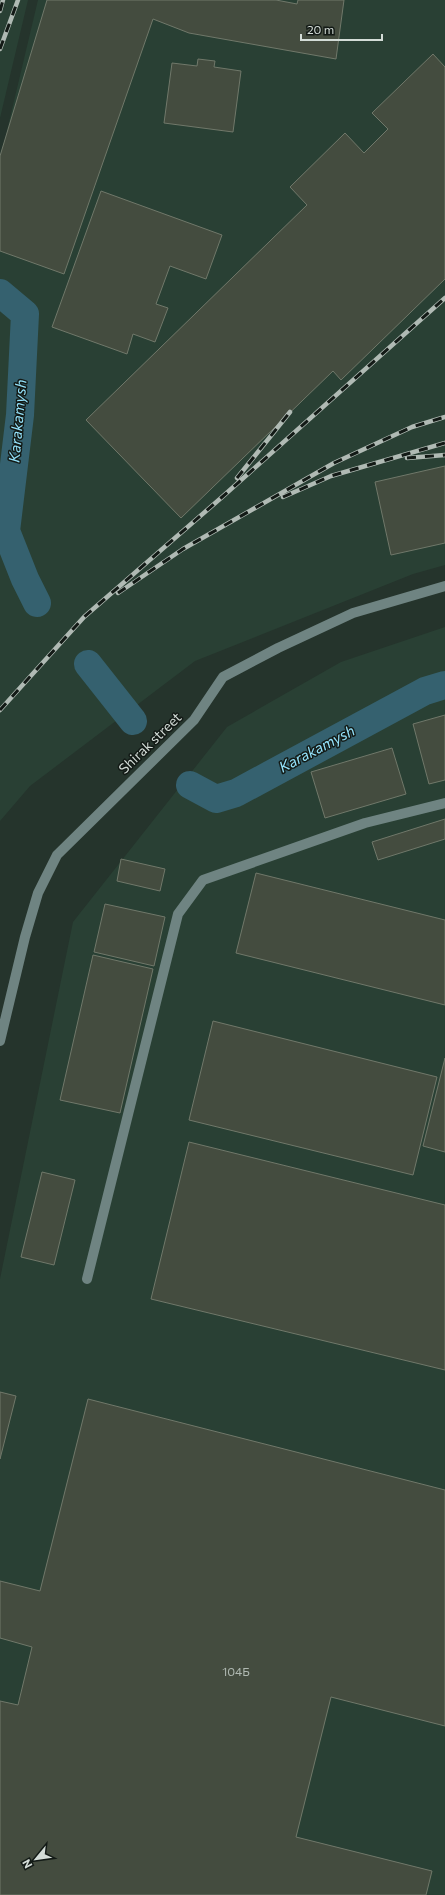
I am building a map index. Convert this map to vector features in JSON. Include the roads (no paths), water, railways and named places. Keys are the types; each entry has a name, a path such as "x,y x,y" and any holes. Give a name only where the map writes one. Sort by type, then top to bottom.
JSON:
{"street":[{"name":"Shirak street","path":"0,1041 25,937 38,893 57,854 194,720 223,677 278,648 353,613 445,586"},
{"path":"87,1278 178,914 203,880 365,823 445,804"}],"waterway":[{"name":"Karakamysh","path":"0,293 25,314 20,415 6,531 25,579 37,603"},
{"name":"Karakamysh","path":"88,664 133,721"},
{"name":"Karakamysh","path":"190,785 216,799 236,793 425,691 445,685"}],"railway":[{"path":"0,11 3,0"},
{"path":"0,49 18,0"},
{"path":"0,710 84,617 221,498 445,298"},
{"path":"237,478 290,412"},
{"path":"118,593 183,549 334,463 412,427 445,417"},
{"path":"283,497 331,476 445,443"},
{"path":"407,458 445,455"}]}
